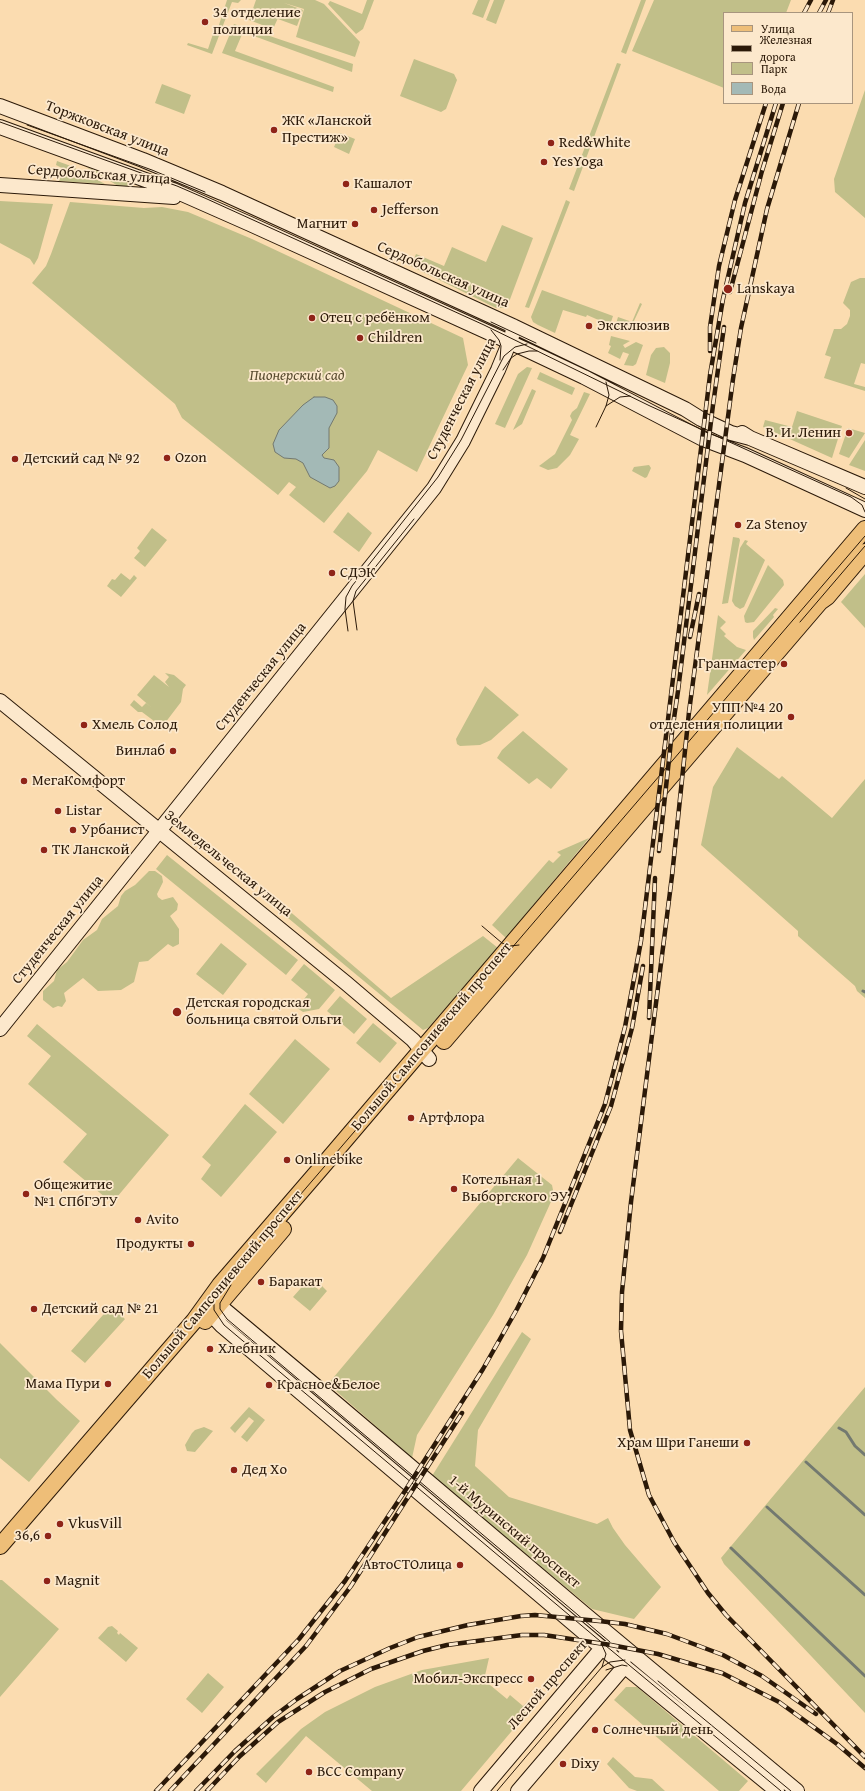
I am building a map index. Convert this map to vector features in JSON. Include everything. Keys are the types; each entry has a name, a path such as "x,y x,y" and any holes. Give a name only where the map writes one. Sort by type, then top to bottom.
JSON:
{"main road":[{"name":"Торжковская улица","path":"0,106 201,184"},
{"path":"0,127 195,200 201,184"},
{"name":"Сердобольская улица","path":"201,184 513,326 685,408 713,425 731,433 750,438 864,488"},
{"name":"Сердобольская улица","path":"0,186 157,195 195,200 510,342 584,377 678,425 706,434 726,443 745,455 865,510"},
{"name":"Студенческая улица","path":"0,1029 434,488 468,431 498,370 510,342 513,326"},
{"name":"Большой Сампсониевский проспект","path":"0,1553 425,1054 865,529"},
{"name":"Большой Сампсониевский проспект","path":"425,1054 865,552"},
{"name":"Земледельческая улица","path":"0,701 161,830 346,983 414,1040 425,1054"},
{"name":"Большой Сампсониевский проспект","path":"0,1546 194,1321 211,1306"},
{"name":"1-й Муринский проспект","path":"211,1306 797,1791"},
{"name":"1-й Муринский проспект","path":"211,1306 624,1667 777,1791"},
{"path":"518,1791 624,1667 623,1646"},
{"name":"Лесной проспект","path":"481,1791 602,1648 623,1646"}],"green space":[{"path":"227,0 241,0 238,3 232,2 212,54 187,45 188,43 208,49 214,31 217,31"},
{"path":"256,0 315,0 324,4 360,42 355,57 296,37 304,9 284,3 303,10 297,26 278,19 283,7 273,29 249,20"},
{"path":"367,0 374,0 363,29 356,34 328,4 330,1 362,14"},
{"path":"478,0 490,0 483,18 472,14"},
{"path":"494,0 505,0 496,24 486,20"},
{"path":"641,0 646,0 626,54 621,52"},
{"path":"654,0 791,0 786,12 723,12 723,88 632,51"},
{"path":"234,24 353,64 352,72 243,32 235,51 334,87 333,92 222,53"},
{"path":"414,59 454,74 457,80 446,109 441,112 400,96"},
{"path":"617,63 621,64 574,191 569,189"},
{"path":"162,84 191,95 184,114 155,103"},
{"path":"865,90 865,218 835,192 834,179"},
{"path":"340,133 355,139 349,154 334,147"},
{"path":"57,161 71,166 105,184 59,181 64,169 56,165"},
{"path":"86,167 127,182 128,186 126,188 120,187"},
{"path":"566,200 570,202 529,308 525,307"},
{"path":"0,201 53,204 38,258 34,265 30,259 0,243"},
{"name":"Пионерский сад","path":"70,202 144,208 162,207 188,212 252,239 463,338 468,365 417,472 378,450 367,471 324,523 289,495 296,487 289,482 278,495 182,418 175,404 32,283 46,266"},
{"path":"502,225 533,238 509,302 505,308 496,308 411,266 416,254 444,266 452,247 486,262"},
{"path":"860,278 865,278 865,364 861,363 854,384 865,387 865,391 824,378 831,357 825,355 834,329 841,329 847,324 850,316 850,310 843,303 851,282"},
{"path":"542,290 613,316 610,325 587,315 586,317 563,310 555,333 538,325 533,322 531,317"},
{"path":"640,303 642,304 633,323 633,328 626,331 615,327 618,317 632,322"},
{"path":"611,336 630,341 623,345 625,348 636,342 643,345 636,364 633,366 624,365 629,354 623,352 620,359 608,353 611,346 609,345"},
{"path":"664,347 670,353 670,363 665,383 646,375 651,355 656,348"},
{"path":"527,367 532,368 505,428 495,424 518,374"},
{"path":"540,372 575,388 572,395 537,379"},
{"path":"532,389 536,391 522,424 513,430"},
{"path":"584,392 590,394 570,435 579,439 570,455 557,468 548,470 539,466 555,454 572,420 570,416 577,408"},
{"path":"797,411 842,426 832,458 763,427 765,420 792,427"},
{"path":"848,428 865,433 849,458 839,454"},
{"path":"865,440 865,471 849,465"},
{"path":"649,465 651,468 647,477 645,478 632,471 634,467"},
{"path":"348,512 372,533 359,552 333,532"},
{"path":"152,528 167,540 145,567 134,558 140,551 137,548"},
{"path":"733,537 739,538 740,540 728,603 722,604"},
{"path":"745,540 748,541 746,544 765,560 744,607 740,609 735,606 732,601 740,548"},
{"path":"768,565 783,580 784,585 754,622 747,623 745,622 744,616"},
{"path":"121,573 130,580 134,575 137,578 121,597 107,586 112,579 115,580"},
{"path":"865,574 865,628 841,602"},
{"path":"775,608 778,609 773,615 774,617 754,640 753,631"},
{"path":"718,615 726,622 720,628 726,634 724,636 737,647 746,650 707,695"},
{"path":"165,673 174,675 186,685 183,689 181,702 162,727 142,712 138,712 130,705 134,700 142,707 146,703 152,708 137,695 154,675 169,687 165,682 169,677"},
{"path":"485,686 519,715 491,740 480,745 460,746 457,744 456,739"},
{"path":"523,731 568,769 551,789 537,778 529,784 497,758 502,750"},
{"path":"737,747 779,779 782,776 832,818 865,779 865,998 857,991 855,986 798,936 798,931 701,845 713,787"},
{"path":"589,838 506,938 492,925 549,860 553,863 561,855 557,852"},
{"path":"167,855 298,960 286,975 156,869"},
{"path":"149,871 155,871 162,876 163,882 157,894 158,897 162,900 173,897 178,904 177,910 170,916 179,929 179,944 173,947 168,944 148,961 139,962 134,982 121,990 98,991 83,978 64,993 66,1001 62,1007 58,1006 53,1008 43,1000 43,991 54,981 57,970 67,962 83,940 97,930 102,919 118,906 121,896 125,891 135,885"},
{"path":"287,909 391,998 483,936 498,948 428,1028 423,1030 282,913"},
{"path":"221,943 247,964 223,995 196,974"},
{"path":"304,964 335,990 319,1009 303,1012 297,1008 308,994 291,980"},
{"path":"340,996 367,1019 354,1034 327,1011"},
{"path":"373,1023 397,1043 380,1063 356,1043"},
{"path":"37,1024 169,1135 112,1203 63,1162 87,1134 28,1084 51,1056 27,1036"},
{"path":"295,1039 330,1069 283,1124 249,1094"},
{"path":"245,1104 277,1132 221,1197 201,1179 211,1165 202,1157"},
{"path":"518,1158 552,1185 554,1195 527,1255 493,1315 417,1435 412,1458 328,1384"},
{"path":"308,1280 319,1290 322,1286 327,1291 310,1311 293,1297"},
{"path":"111,1306 125,1319 85,1363 71,1351"},
{"path":"522,1332 531,1339 478,1430 475,1466 509,1497 597,1524 608,1518 625,1545 661,1587 634,1619 592,1609 432,1476"},
{"path":"0,1343 80,1421 29,1482 0,1458"},
{"path":"865,1387 865,1713 724,1564 721,1558"},
{"path":"249,1407 265,1420 247,1442 241,1437 254,1421 249,1417 235,1433 230,1428"},
{"path":"204,1427 213,1431 195,1452 187,1451 185,1445 192,1433 195,1430"},
{"path":"0,1580 2,1580 59,1629 0,1697"},
{"path":"112,1626 118,1631 117,1633 119,1635 120,1633 138,1648 126,1662 98,1638 108,1627"},
{"path":"489,1658 484,1680 507,1699 510,1695 523,1706 528,1701 533,1706 461,1791 372,1791 306,1736 266,1783 256,1774 301,1729 325,1712 375,1687 422,1670"},
{"path":"208,1673 224,1687 202,1713 186,1699"},
{"path":"626,1687 637,1687 748,1781 739,1791 719,1791 614,1700"},
{"path":"613,1757 635,1777 652,1779 665,1791 637,1791 629,1788 607,1764"}],"water":[{"path":"314,397 325,397 333,400 337,406 337,413 329,428 329,448 322,455 324,458 334,460 339,467 339,481 335,486 330,488 310,477 303,463 296,459 284,458 275,452 273,444 279,430 303,405"}],"waterway":[{"path":"839,1428 846,1432 855,1446 865,1455"},
{"path":"806,1462 865,1515"},
{"path":"767,1507 865,1595"},
{"path":"731,1548 865,1676"}],"tram line":[{"path":"0,122 177,186 207,199 484,325 650,406 851,497 862,505 865,512"},
{"path":"27,125 152,170 205,192"},
{"path":"491,322 536,343"},
{"path":"491,330 499,340 501,346 500,360"},
{"path":"348,631 345,609 346,597 352,586 438,477 461,440 504,356 515,347 527,344"},
{"path":"503,370 511,358 517,354 537,351"},
{"path":"596,427 606,406 609,395 606,382"},
{"path":"606,406 620,397 630,396"},
{"path":"846,488 865,499"},
{"path":"357,630 353,601 356,591 414,519"},
{"path":"781,1791 224,1325 214,1310 214,1303 216,1295 222,1286 865,536"},
{"path":"800,622 865,546"},
{"path":"482,926 502,943 510,946 519,945"},
{"path":"231,1285 220,1303 220,1309 227,1319 610,1642"},
{"path":"601,1643 606,1654 602,1667"},
{"path":"497,1791 602,1667 610,1662 625,1660"},
{"path":"606,1670 622,1665 627,1666"},
{"path":"658,1681 791,1791"}],"railway":[{"path":"805,12 811,0"},
{"path":"820,12 826,0"},
{"path":"828,12 833,0"},
{"path":"710,351 710,327 719,266 735,200 766,104"},
{"path":"156,1791 299,1639 345,1581 403,1494 483,1369 517,1309 543,1258 605,1104 625,1027 641,941 710,375 723,299 745,203 776,104"},
{"path":"730,292 762,171 783,104"},
{"path":"799,104 767,209 741,328 733,379 689,712 672,876 631,1202 622,1292 621,1331 630,1430 649,1495 674,1542 708,1593 726,1615 865,1757"},
{"path":"659,851 672,732 724,327"},
{"path":"690,637 699,594"},
{"path":"649,1018 655,878"},
{"path":"560,1232 611,1106 632,1028 643,966"},
{"path":"170,1791 306,1646 351,1586 462,1413"},
{"path":"196,1791 235,1751 273,1717 297,1699 340,1671 418,1637 468,1625 521,1616 535,1615 625,1624 667,1634 723,1655 762,1676 816,1714"},
{"path":"207,1791 240,1756 278,1722 325,1692 371,1669 423,1651 447,1645 522,1635 544,1635 611,1645 658,1654 722,1673 779,1702 837,1744 865,1768"}],"place":[{"name":"34 отделение полиции","path":"205,22"},
{"name":"ЖК «Ланской Престиж»","path":"274,130"},
{"name":"Red&White","path":"551,143"},
{"name":"YesYoga","path":"544,162"},
{"name":"Кашалот","path":"346,184"},
{"name":"Jefferson","path":"374,210"},
{"name":"Магнит","path":"355,224"},
{"name":"Lanskaya","path":"728,289"},
{"name":"Отец с ребёнком","path":"312,318"},
{"name":"Эксклюзив","path":"589,326"},
{"name":"Children","path":"360,338"},
{"name":"В. И. Ленин","path":"849,433"},
{"name":"Ozon","path":"167,458"},
{"name":"Детский сад № 92","path":"15,459"},
{"name":"Za Stenoy","path":"738,525"},
{"name":"СДЭК","path":"332,573"},
{"name":"Гранмастер","path":"784,664"},
{"name":"УПП №4 20 отделения полиции","path":"791,717"},
{"name":"Хмель Солод","path":"84,725"},
{"name":"Винлаб","path":"173,751"},
{"name":"МегаКомфорт","path":"24,781"},
{"name":"Listar","path":"58,811"},
{"name":"Урбанист","path":"73,830"},
{"name":"ТК Ланской","path":"44,850"},
{"name":"Детская городская больница святой Ольги","path":"177,1012"},
{"name":"Артфлора","path":"411,1118"},
{"name":"Onlinebike","path":"287,1160"},
{"name":"Котельная 1 Выборгского ЭУ","path":"454,1189"},
{"name":"Общежитие №1 СПбГЭТУ","path":"26,1194"},
{"name":"Avito","path":"138,1220"},
{"name":"Продукты","path":"191,1244"},
{"name":"Баракат","path":"261,1282"},
{"name":"Детский сад № 21","path":"34,1309"},
{"name":"Хлебник","path":"210,1349"},
{"name":"Мама Пури","path":"108,1384"},
{"name":"Красное&Белое","path":"269,1385"},
{"name":"Храм Шри Ганеши","path":"747,1443"},
{"name":"Дед Хо","path":"234,1470"},
{"name":"VkusVill","path":"60,1524"},
{"name":"36,6","path":"48,1536"},
{"name":"АвтоСТОлица","path":"460,1565"},
{"name":"Magnit","path":"47,1581"},
{"name":"Мобил-Экспресс","path":"531,1679"},
{"name":"Солнечный день","path":"595,1730"},
{"name":"Dixy","path":"563,1764"},
{"name":"BCC Company","path":"309,1772"}]}
